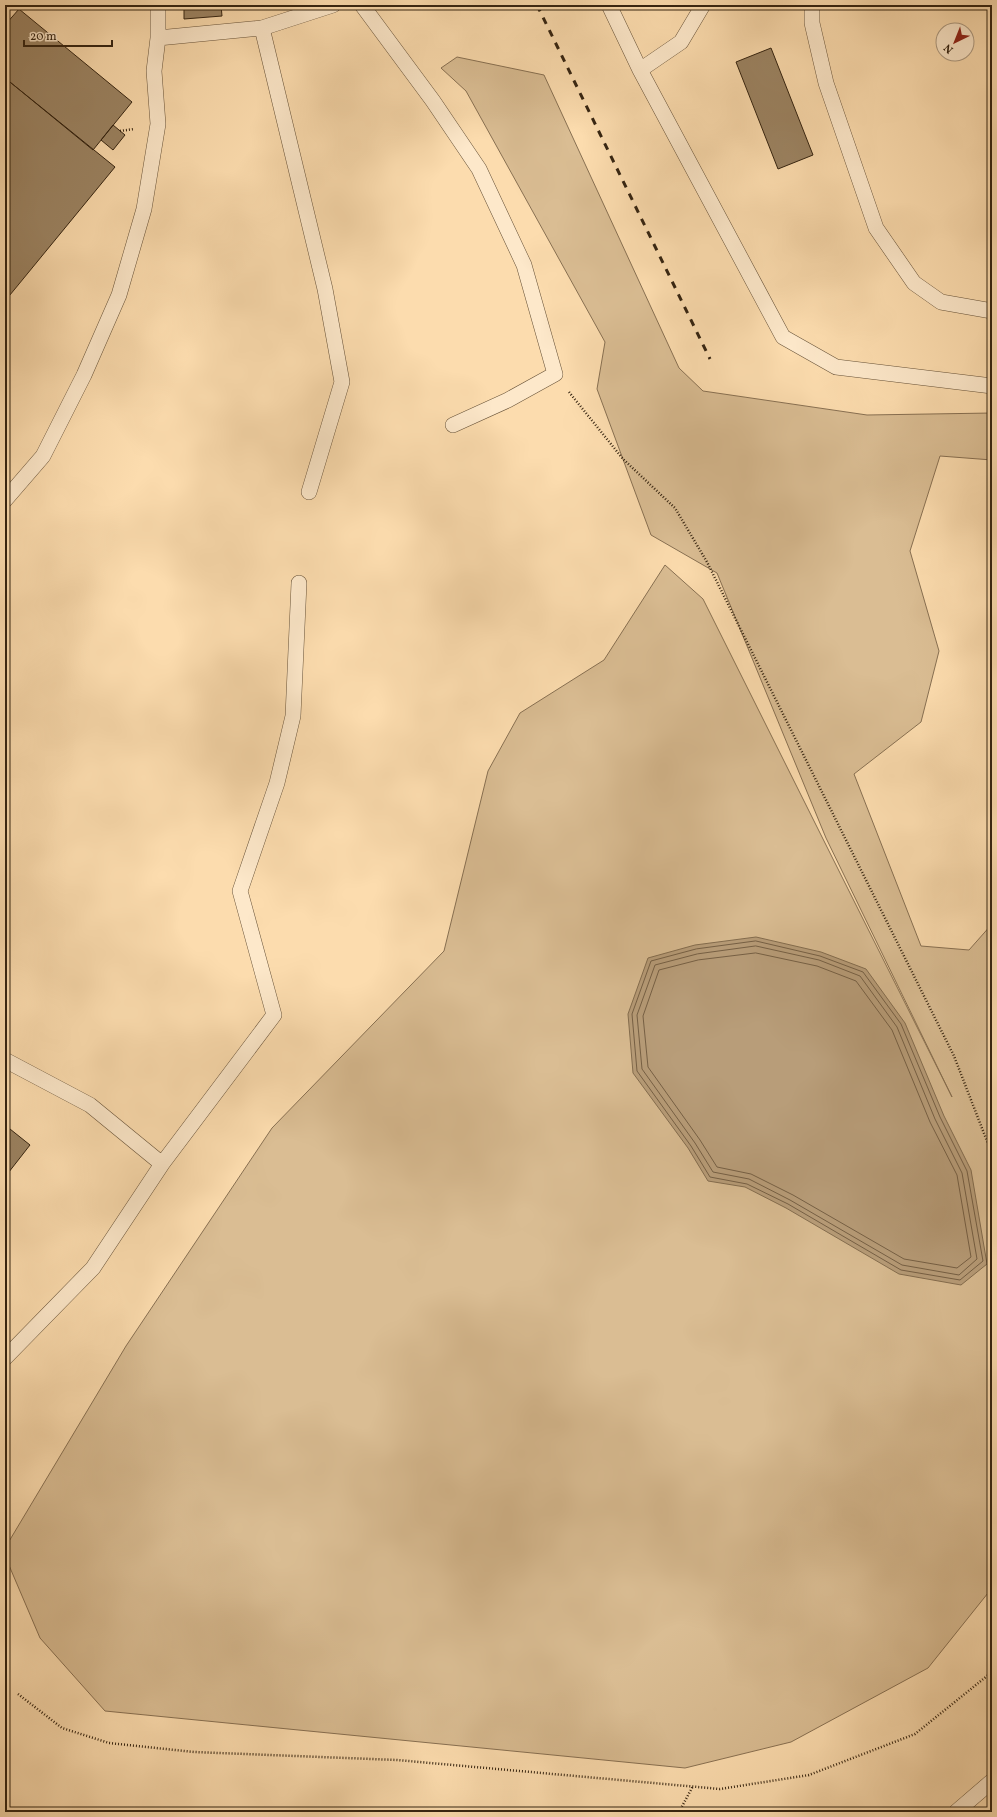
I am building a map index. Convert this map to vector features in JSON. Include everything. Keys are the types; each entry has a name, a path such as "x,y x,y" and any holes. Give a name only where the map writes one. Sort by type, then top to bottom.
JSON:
{"lane":[{"path":"5,500 43,456 84,375 119,295 144,209 158,124 154,71 158,38 158,5"},
{"path":"158,38 262,28 333,5"},
{"path":"362,5 433,101 479,169 524,265 555,374 508,400 453,425"},
{"path":"609,5 640,70 783,337 836,367 992,386"},
{"path":"640,70 682,42 703,5"},
{"path":"812,5 812,23 826,83 876,228 914,283 941,302 992,311"},
{"path":"262,28 325,289 342,382 309,492"},
{"path":"5,1358 93,1268 162,1164 274,1015 240,891 277,783 292,716 299,583"},
{"path":"5,1060 90,1105 162,1164"},
{"path":"956,1812 992,1781"}],"path":[{"path":"555,374 623,460 675,508 707,562 954,1056 992,1154"},
{"path":"18,1694 62,1728 109,1743 194,1752 397,1760 720,1789 809,1775 915,1734 992,1672"},
{"path":"679,1812 693,1786"}],"shaded area":[{"path":"457,57 544,75 679,368 703,391 867,415 992,413 992,460 940,456 910,551 939,651 921,722 854,774 921,946 969,950 992,924 992,1588 928,1668 791,1742 685,1768 105,1711 40,1638 5,1556 5,1548 126,1346 272,1128 444,951 488,771 520,713 604,660 665,565 703,599 952,1097 826,838 717,573 651,535 597,389 605,342 466,91 441,68"}],"water":[{"path":"756,937 821,952 866,969 905,1023 944,1116 971,1170 987,1264 961,1285 899,1274 786,1208 745,1187 708,1181 688,1148 633,1073 628,1014 648,958 695,945"}],"building":[{"path":"184,5 221,5 222,16 184,19"},
{"path":"19,9 132,102 93,150 5,78 5,25"},
{"path":"771,48 813,155 778,169 736,62"},
{"path":"5,78 115,167 5,301"},
{"path":"113,125 125,135 113,150 101,140"},
{"path":"5,1125 30,1145 5,1177"}],"railway":[{"path":"537,5 710,359"}]}
